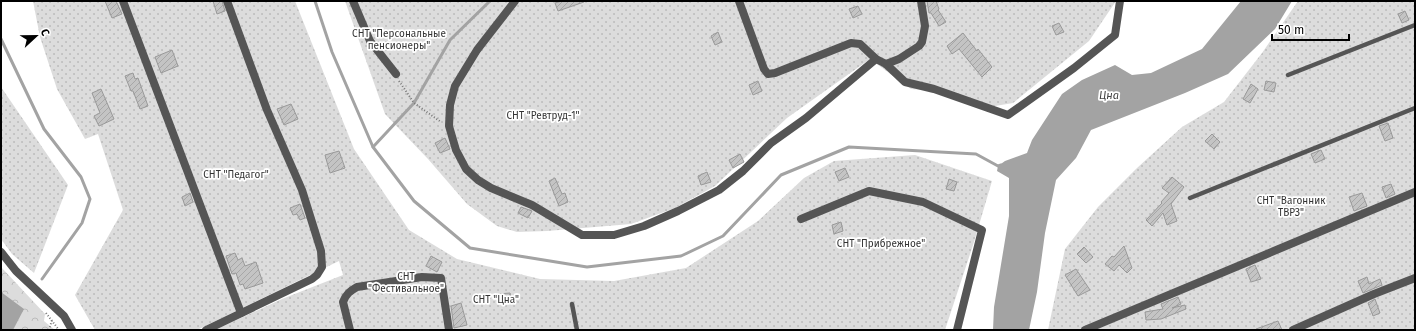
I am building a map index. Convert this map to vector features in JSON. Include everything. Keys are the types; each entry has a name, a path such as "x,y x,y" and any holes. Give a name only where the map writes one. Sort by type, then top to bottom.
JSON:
{"street":[{"path":"123,1 241,313"},
{"path":"206,330 312,280 322,267 322,259 302,190 267,110 227,1"},
{"path":"353,1 370,41 396,74"},
{"path":"515,1 477,50 455,86 450,105 449,126 456,150 466,169 478,180 491,188 532,205 582,235 614,235 644,226 719,190 743,171 771,143 806,118 876,59"},
{"path":"739,1 764,69 768,74 775,74 851,42 860,44 876,59 886,64 905,82 934,89 1008,115 1074,68 1115,35 1120,1"},
{"path":"886,64 899,59 919,46 922,42 925,26 921,1"},
{"path":"801,219 869,191 923,202 982,230 957,330"},
{"path":"1085,330 1415,192"},
{"path":"1,252 16,271 64,316 72,330"},
{"path":"350,330 343,302 351,290 357,287 422,277 441,278 449,330"},
{"path":"1293,330 1374,294 1415,278"}],"lane":[{"path":"1288,75 1415,25"},
{"path":"1190,198 1415,108"},
{"path":"572,304 577,330"}],"path":[{"path":"396,74 402,86 414,103 449,126"},
{"path":"49,330 52,320"}],"green space":[{"path":"33,1 295,1 354,149 409,230 457,259 540,279 614,281 686,268 758,221 804,178 834,161 915,155 992,181 945,330 215,330 282,299 343,275 339,261 197,330 95,330 75,295 123,210 98,134 85,139 57,89 40,37"},
{"name":"СНТ \"Ревтруд-1\"","path":"345,1 1116,1 1089,41 1013,103 995,106 975,105 943,91 911,89 870,59 787,118 715,186 675,208 631,224 517,232 497,226 467,204 428,159 385,114"},
{"name":"СНТ \"Вагонник ТВРЗ\"","path":"1298,1 1415,1 1415,330 1048,330 1065,249 1098,207 1137,168 1182,127 1224,102 1262,53"},
{"path":"1,87 68,185 34,273 12,254 1,239"},
{"path":"2,268 45,314 44,321 55,330 1,330"}],"water":[{"name":"Цна","path":"1241,1 1292,1 1275,29 1228,74 1185,93 1091,130 1076,158 1056,180 1045,233 1037,292 1029,330 993,330 994,307 1009,216 1009,178 997,171 998,166 1005,161 1027,153 1032,140 1062,94 1082,80 1115,65 1132,75 1151,73 1202,49"},
{"path":"1,292 24,309 13,330 1,330"}],"building":[{"path":"105,1 116,1 122,14 112,18"},
{"path":"213,1 222,1 225,11 217,14"},
{"path":"562,1 584,2 558,11 555,3"},
{"path":"927,1 936,1 938,10 946,22 939,26 931,13 929,13"},
{"path":"858,6 862,14 853,18 849,9"},
{"path":"1405,11 1409,20 1402,23 1398,14"},
{"path":"1059,23 1064,32 1056,35 1052,26"},
{"path":"718,32 722,42 715,45 711,36"},
{"path":"963,33 992,67 982,77 959,49 952,54 947,46"},
{"path":"172,50 178,66 161,73 155,57"},
{"path":"133,73 135,79 138,78 148,106 140,109 125,76"},
{"path":"758,81 762,91 753,95 749,85"},
{"path":"1266,81 1276,83 1274,92 1264,90"},
{"path":"1251,84 1258,89 1250,103 1243,99"},
{"path":"101,89 114,119 99,126 94,116 100,113 92,93"},
{"path":"291,104 298,119 284,125 277,109"},
{"path":"1388,123 1393,138 1385,141 1379,126"},
{"path":"1212,134 1220,142 1214,149 1205,141"},
{"path":"445,138 450,149 440,153 435,143"},
{"path":"1321,150 1325,159 1315,163 1311,154"},
{"path":"339,151 345,168 330,173 325,155"},
{"path":"740,154 744,162 733,168 729,160"},
{"path":"845,168 849,177 839,181 835,172"},
{"path":"707,172 711,182 701,185 698,176"},
{"path":"1172,177 1184,187 1171,204 1177,221 1167,225 1163,213 1152,226 1146,220 1169,193 1162,188"},
{"path":"555,178 562,194 565,193 568,202 559,206 549,181"},
{"path":"949,179 957,182 954,191 946,189"},
{"path":"1391,184 1395,194 1386,198 1382,187"},
{"path":"190,193 193,202 185,206 182,197"},
{"path":"1362,193 1367,206 1354,211 1349,197"},
{"path":"300,204 305,218 300,220 297,214 293,215 290,208"},
{"path":"521,207 532,211 528,218 518,213"},
{"path":"841,222 843,231 834,234 832,225"},
{"path":"1124,246 1132,268 1127,273 1119,265 1114,271 1105,264"},
{"path":"1084,247 1093,257 1086,263 1077,254"},
{"path":"235,253 238,260 242,258 245,266 256,262 263,283 245,289 243,284 240,285 236,273 232,274 226,256"},
{"path":"431,256 442,262 437,272 426,266"},
{"path":"1255,265 1261,279 1251,282 1246,269"},
{"path":"1076,269 1090,290 1078,296 1065,275"},
{"path":"1367,277 1369,284 1380,279 1382,285 1363,293 1358,281"},
{"path":"510,293 511,301 499,302 498,294"},
{"path":"1178,297 1181,304 1172,308 1185,305 1186,309 1161,319 1146,320 1145,312 1163,309 1161,304"},
{"path":"1375,299 1380,313 1373,316 1368,303"},
{"path":"461,303 467,325 454,328 451,306"},
{"path":"1278,321 1282,330 1256,330 1256,329"}],"waterway":[{"path":"315,1 332,52 373,147 414,201 470,248 587,267 681,256 723,236 781,175 849,147 976,154 998,166 1001,165"},
{"path":"373,147 414,103 450,40 490,1"},
{"path":"1,39 44,129 81,177 90,199 82,223 42,279"}],"park label":[{"name":"СНТ \"Персональные пенсионеры\"","path":"399,40"},
{"name":"СНТ \"Педагог\"","path":"236,175"},
{"name":"СНТ \"Прибрежное\"","path":"881,244"},
{"name":"СНТ \"Фестивальное\"","path":"406,282"},
{"name":"СНТ \"Цна\"","path":"496,300"}]}
